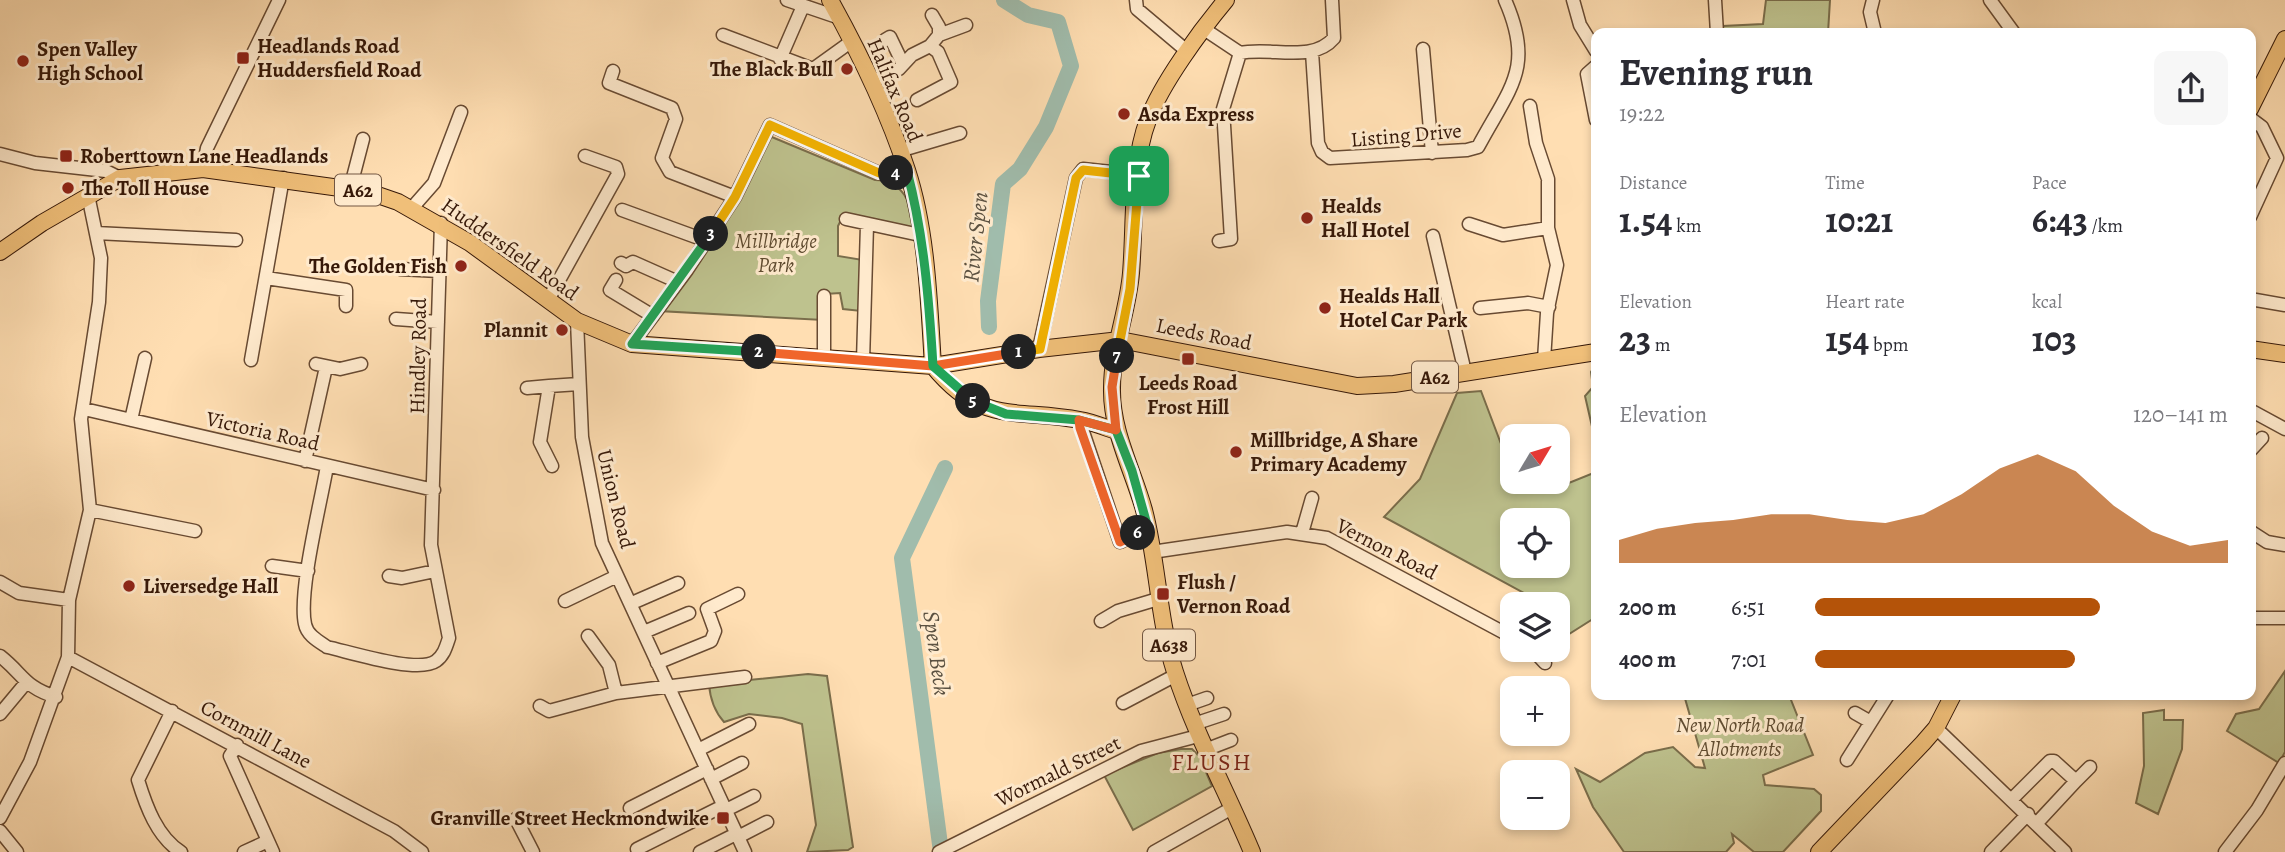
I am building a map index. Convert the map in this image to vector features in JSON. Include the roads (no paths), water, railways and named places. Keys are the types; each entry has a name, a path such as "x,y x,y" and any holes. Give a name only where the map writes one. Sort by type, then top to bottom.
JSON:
{"main road":[{"name":"Halifax Road","path":"830,0 871,82 907,171 927,275 933,366"},
{"name":"A638","path":"1226,0 1188,52 1148,119 1139,176 1130,289 1112,387 1116,430 1132,471 1148,528 1158,599 1176,675 1199,737 1252,852"},
{"path":"2256,97 2285,39"},
{"name":"Huddersfield Road","path":"0,252 88,195 120,178 203,169 283,178 369,191 412,208 440,223 519,276 577,321 632,344 933,366"},
{"name":"Leeds Road","path":"933,366 1040,349 1120,340 1357,386 1591,352"},
{"path":"2256,350 2285,354"},
{"path":"933,366 959,392 979,405 1006,414 1079,420 1116,430"},
{"path":"1819,852 1936,728 1950,700"}],"street":[{"path":"203,169 207,148 279,0"},
{"path":"787,0 840,18"},
{"path":"1136,0 1137,9 1188,52"},
{"path":"1204,29 1240,53 1252,50 1312,52 1334,38 1332,0"},
{"name":"Listing Drive","path":"1312,52 1318,143 1322,152 1331,158 1432,153 1478,147 1519,67 1518,29 1505,0"},
{"path":"1573,0 1580,25 1591,43"},
{"path":"1715,0 1717,28"},
{"path":"1873,0 1870,12 1874,28"},
{"path":"1990,0 2010,28"},
{"path":"780,59 803,6"},
{"path":"932,15 940,27 939,35"},
{"path":"871,82 930,46 939,35 966,25"},
{"path":"723,35 780,59 813,69 852,41"},
{"path":"885,40 890,37 903,64"},
{"path":"917,100 954,83 938,52 930,46"},
{"path":"1423,49 1432,153"},
{"path":"1219,241 1231,239 1223,109 1240,53"},
{"path":"1591,70 1587,74 1591,94"},
{"path":"612,71 608,83 672,108 676,119 662,158 670,172 735,197"},
{"path":"1530,106 1536,143 1548,179 1548,228 1557,265 1549,307 1544,360"},
{"path":"412,208 434,183 461,112"},
{"path":"2256,122 2263,127 2281,158 2256,206"},
{"path":"632,344 707,241 735,197 770,125 879,173 907,171"},
{"path":"899,151 960,133"},
{"path":"349,188 363,138"},
{"path":"0,154 35,163 106,171 120,178"},
{"path":"548,300 618,174 616,167 585,156"},
{"path":"1040,349 1076,178 1083,170 1139,176"},
{"path":"251,360 283,178"},
{"path":"0,818 30,762 56,697 68,657 69,600 90,510 81,419 99,302 101,258 88,195"},
{"path":"622,210 707,241"},
{"path":"846,219 920,235"},
{"name":"Hindley Road","path":"327,466 308,571 305,626 314,639 327,647 418,667 434,663 445,651 449,638 431,545 440,223"},
{"path":"1469,224 1503,235 1548,228"},
{"path":"863,361 867,225"},
{"path":"96,233 236,240"},
{"path":"1433,236 1465,372"},
{"path":"621,263 626,266 633,262 678,282"},
{"path":"401,269 439,271"},
{"path":"266,278 346,290 346,306"},
{"path":"616,281 610,290 653,316"},
{"path":"824,296 824,357"},
{"path":"2256,300 2285,305"},
{"path":"1480,308 1528,303 1549,307"},
{"path":"396,319 438,322"},
{"name":"Union Road","path":"577,321 582,437 590,492 602,542 745,852"},
{"path":"131,420 145,358"},
{"path":"305,461 321,365 340,369 361,364"},
{"path":"527,388 579,384"},
{"path":"550,386 540,442 552,466"},
{"name":"Victoria Road","path":"84,409 434,491"},
{"path":"2256,413 2285,429"},
{"path":"1079,420 1120,542 1148,528"},
{"path":"2256,444 2262,438"},
{"path":"1301,533 1312,498"},
{"path":"90,510 195,530"},
{"name":"Vernon Road","path":"1153,552 1301,533 1329,539 1500,631"},
{"path":"2256,535 2267,542 2285,545"},
{"path":"272,566 308,571"},
{"path":"389,576 402,578 435,571"},
{"path":"565,601 617,576"},
{"path":"0,582 19,593 69,600"},
{"path":"632,603 678,583"},
{"path":"657,663 711,641 715,631 706,609 738,594"},
{"path":"1101,621 1118,611 1158,599"},
{"path":"644,632 689,613"},
{"path":"2256,618 2285,618"},
{"path":"588,636 609,665 617,693"},
{"path":"0,656 14,667 24,684 56,697"},
{"name":"Cornmill Lane","path":"68,657 394,831 422,852"},
{"path":"1123,703 1176,675"},
{"path":"540,706 549,710 617,693 745,677"},
{"path":"0,714 24,684"},
{"path":"1187,705 1207,698"},
{"path":"1847,760 1884,700"},
{"path":"172,711 138,780 157,826 171,846 181,852"},
{"path":"1855,713 1869,721"},
{"path":"1199,737 1224,714"},
{"path":"698,750 749,724"},
{"path":"1936,728 2064,852"},
{"path":"1199,737 1231,740"},
{"name":"Wormald Street","path":"939,852 1141,751 1199,737"},
{"path":"237,746 230,756 271,846 244,852"},
{"path":"2012,799 2050,761 2054,761 2076,781"},
{"path":"630,808 742,763"},
{"path":"2225,852 2257,810 2284,766"},
{"path":"1991,852 2090,767"},
{"path":"637,849 754,796"},
{"path":"1154,852 1232,808"},
{"path":"516,819 533,852"},
{"path":"700,852 767,822"},
{"path":"0,831 18,852"}],"waterway":[{"name":"River Spen","path":"989,327 988,301 1003,184 1020,169 1046,127 1071,66 1058,22 1028,15 1004,0"},
{"name":"Spen Beck","path":"941,852 902,558 945,468"}],"place":[{"name":"Headlands Road Huddersfield Road","path":"243,58"},
{"name":"Spen Valley High School","path":"23,61"},
{"name":"The Black Bull","path":"847,69"},
{"name":"Asda Express","path":"1124,114"},
{"name":"Roberttown Lane Headlands","path":"66,156"},
{"name":"The Toll House","path":"68,188"},
{"name":"Healds Hall Hotel","path":"1307,218"},
{"name":"The Golden Fish","path":"461,266"},
{"name":"Healds Hall Hotel Car Park","path":"1325,308"},
{"name":"Plannit","path":"562,330"},
{"name":"Leeds Road Frost Hill","path":"1188,359"},
{"name":"Millbridge, A Share Primary Academy","path":"1236,452"},
{"name":"Liversedge Hall","path":"129,586"},
{"name":"Flush / Vernon Road","path":"1163,594"},
{"name":"Granville Street Heckmondwike","path":"723,818"}],"district":[{"name":"FLUSH","path":"1212,762"}],"park label":[{"name":"Millbridge Park","path":"776,253"},
{"name":"New North Road Allotments","path":"1740,737"}]}
